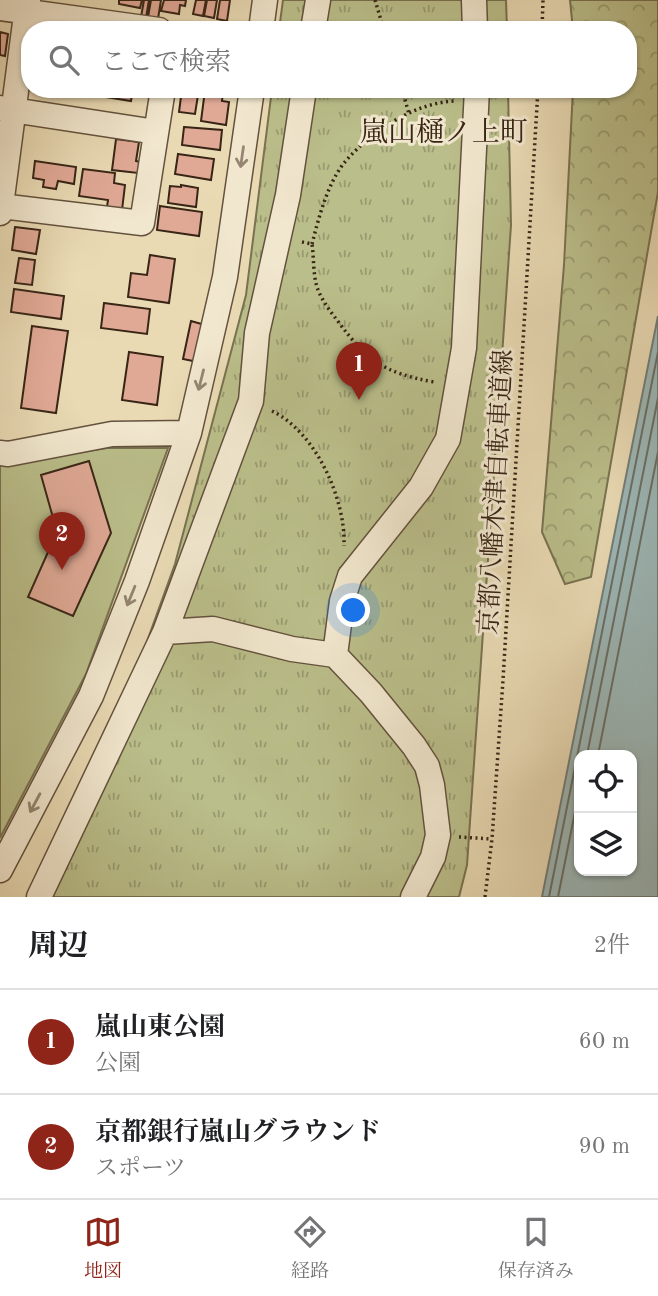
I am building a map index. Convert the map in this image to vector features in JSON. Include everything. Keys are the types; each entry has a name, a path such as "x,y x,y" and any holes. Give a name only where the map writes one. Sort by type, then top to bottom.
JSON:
{"street":[{"path":"262,21 265,0"},
{"path":"314,21 318,0"},
{"path":"474,0 475,21"},
{"path":"0,8 27,5 111,21"},
{"path":"0,213 7,109 21,36"},
{"path":"0,206 142,223 162,98"},
{"path":"0,870 91,696 137,581 189,433 225,277 251,98"},
{"path":"39,897 165,632 251,401 257,334 288,195 303,98"},
{"path":"335,655 342,601 350,576 421,487 447,439 464,348 477,98"},
{"path":"7,109 156,132"},
{"path":"0,453 8,454 112,434 189,433"},
{"path":"165,632 213,629 292,649 335,655 399,725 426,766 432,785 438,835 433,857 413,897"}],"path":[{"path":"375,0 381,21"},
{"path":"542,21 543,0"},
{"path":"405,98 409,114"},
{"path":"457,386 403,376 377,363 355,345 317,287 313,244 319,215 344,164 368,141 409,114 442,101 460,98"},
{"name":"京都八幡木津自転車道線","path":"485,897 492,839 537,98"},
{"path":"278,237 313,244"},
{"path":"251,401 278,414 296,430 331,477 341,508 345,530 345,559 350,576"},
{"path":"461,837 492,839"}],"green space":[{"path":"283,0 506,0 507,21 280,21"},
{"path":"570,0 658,0 658,192 591,577 565,584 542,532 564,265 573,98 637,98 637,21 572,21"},
{"path":"271,98 508,98 511,225 467,865 459,897 49,897 74,843 175,564 246,295"},
{"path":"107,448 168,448 86,674 0,838 0,465"}],"water":[{"path":"658,316 658,897 542,897"}],"building":[{"path":"119,0 142,0 140,8 119,4"},
{"path":"144,0 149,0 146,18 141,17"},
{"path":"151,0 161,0 158,19 148,17"},
{"path":"164,0 186,0 185,6 180,5 179,14 161,11"},
{"path":"196,0 206,0 203,16 193,14"},
{"path":"207,0 217,0 214,18 204,16"},
{"path":"220,0 230,0 227,21 217,19"},
{"path":"0,32 8,34 5,56 0,55"},
{"path":"181,98 198,98 195,114 179,112"},
{"path":"204,98 222,98 222,101 229,102 226,125 201,121"},
{"path":"184,127 222,130 220,150 182,145"},
{"path":"116,139 139,142 136,161 140,162 138,173 112,170"},
{"path":"178,154 214,159 211,180 175,174"},
{"path":"35,161 76,167 74,184 58,181 56,189 43,187 44,180 33,178"},
{"path":"83,169 115,173 114,183 125,185 122,210 107,207 108,200 79,196"},
{"path":"170,186 198,188 196,207 168,203"},
{"path":"160,206 202,212 199,236 157,230"},
{"path":"15,227 40,230 36,254 12,250"},
{"path":"150,255 175,259 169,303 128,297 131,273 147,275"},
{"path":"19,258 35,260 32,285 15,283"},
{"path":"14,289 64,296 61,319 11,312"},
{"path":"104,303 150,309 147,334 101,328"},
{"path":"191,321 205,325 198,362 183,359"},
{"path":"32,326 68,331 56,413 21,408"},
{"path":"129,352 163,357 157,405 122,400"},
{"path":"89,461 111,533 73,616 28,597 57,532 41,475"}],"place":[{"name":"嵐山東公園","path":"359,400"},
{"name":"京都銀行嵐山グラウンド","path":"62,570"}],"district":[{"name":"嵐山樋ノ上町","path":"444,131"}]}
